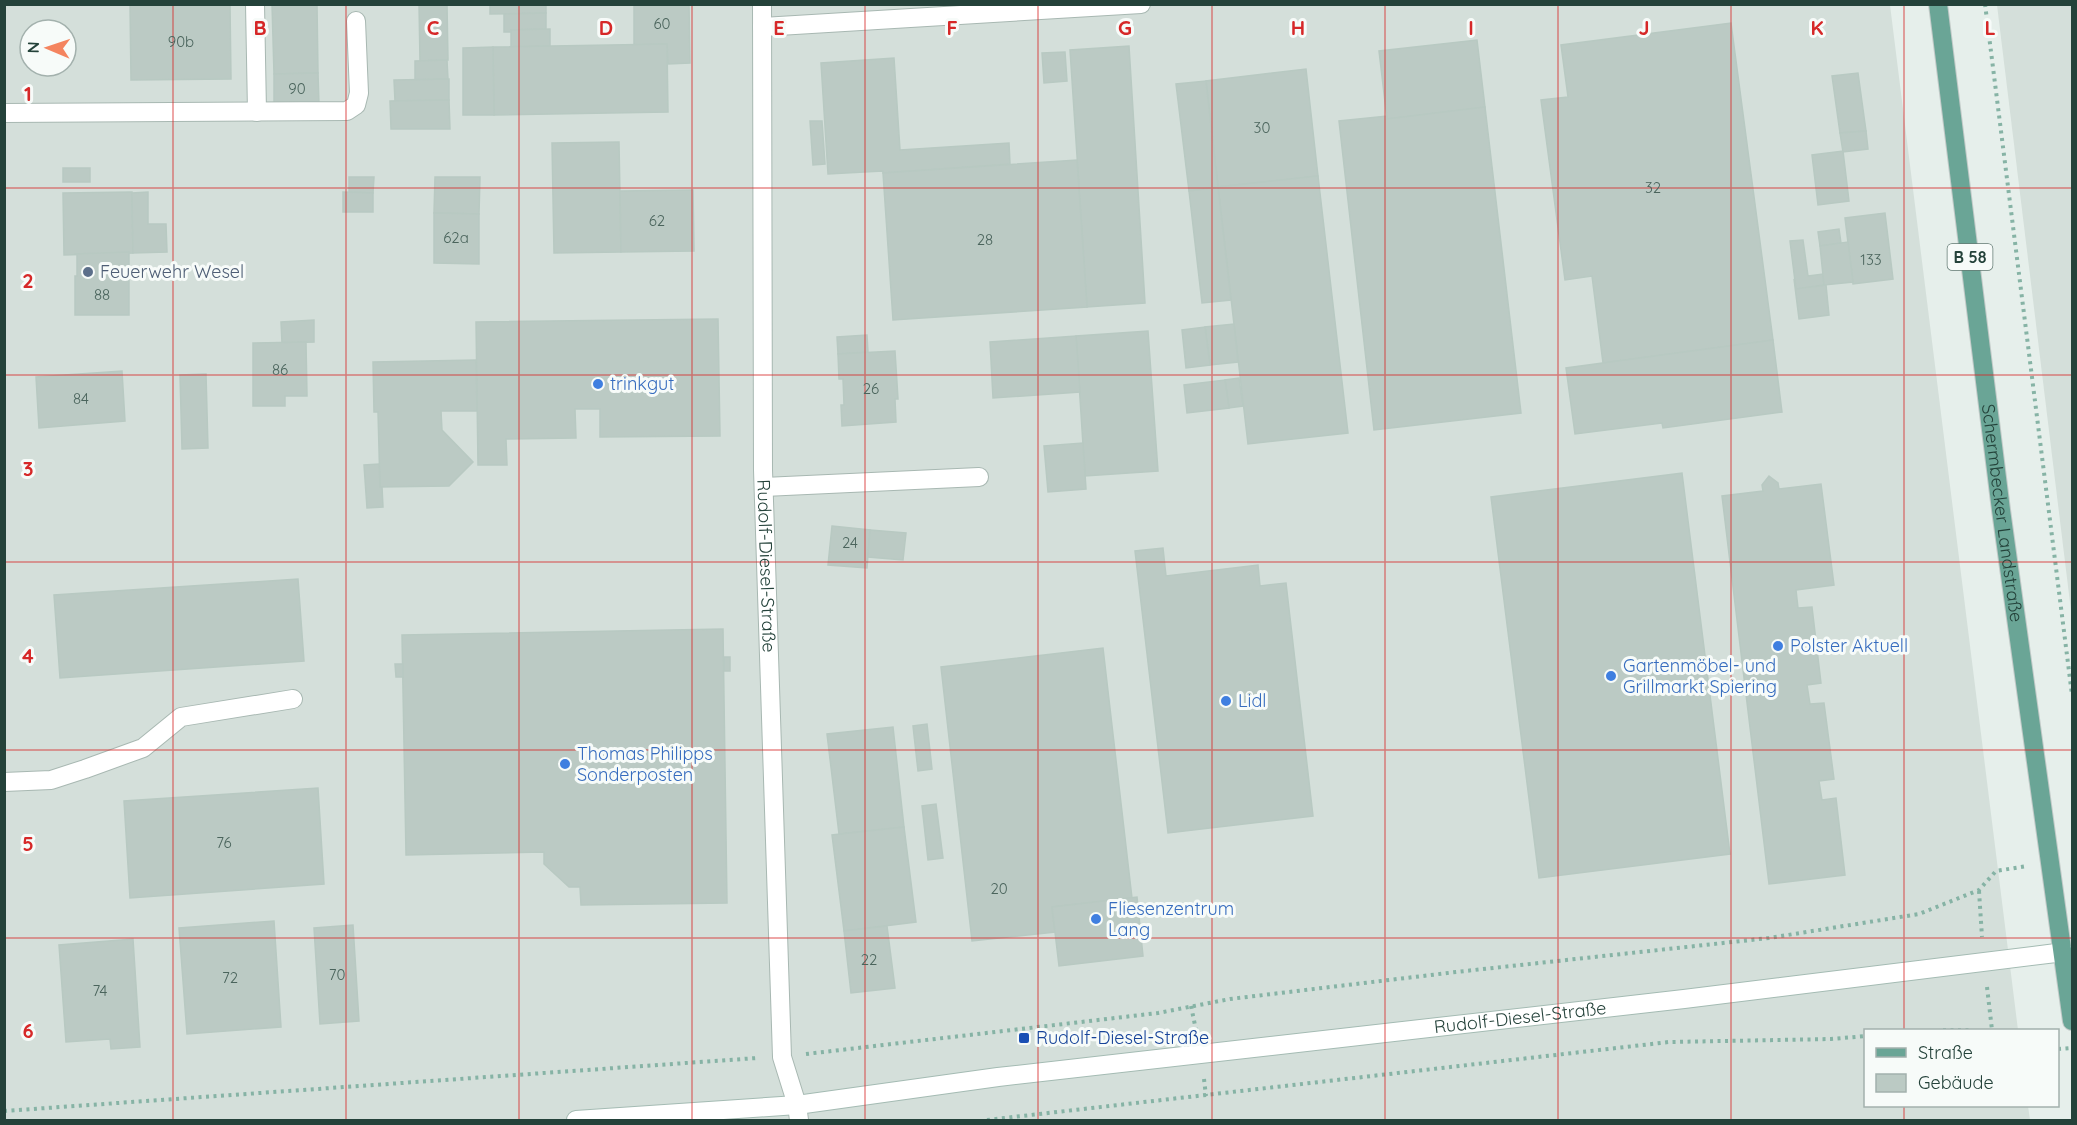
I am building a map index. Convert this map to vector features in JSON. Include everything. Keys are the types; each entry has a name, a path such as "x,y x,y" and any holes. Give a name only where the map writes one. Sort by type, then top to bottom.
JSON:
{"main road":[{"name":"Schermbecker Landstraße","path":"1938,4 2001,510 2050,863 2068,952 2073,1022"}],"street":[{"path":"255,4 257,112"},
{"name":"Rudolf-Diesel-Straße","path":"762,4 764,487 782,1057 798,1113"},
{"path":"762,27 1141,4"},
{"path":"4,113 347,111 356,105 359,93 356,21"},
{"path":"764,487 980,477"},
{"path":"4,782 51,780 143,748 181,717 293,699"},
{"name":"Rudolf-Diesel-Straße","path":"576,1120 798,1113 1016,1075 1684,999 2068,952"}],"path":[{"path":"1985,4 2073,695"},
{"path":"4,1111 782,1057 1158,1013 1230,999 1769,938 1919,914 1979,891 1996,871 2050,863"},
{"path":"987,1120 1669,1041 1831,1039 1864,1036"}],"shaded area":[{"path":"5,5 1890,5 2018,1029 1864,1029 1864,1107 2028,1107 2030,1120 5,1120"},
{"path":"1997,5 2072,5 2072,619"}],"building":[{"path":"130,4 230,4 231,79 131,80"},
{"path":"272,4 317,4 318,73 274,74"},
{"path":"419,4 447,4 448,60 420,61"},
{"path":"490,4 546,4 546,13 490,14"},
{"path":"634,4 689,4 690,63 668,64 667,44 634,45"},
{"path":"546,13 546,29 504,32 504,14"},
{"path":"1731,23 1773,340 1603,363 1592,276 1565,280 1541,100 1568,97 1561,45"},
{"path":"550,29 550,46 511,47 511,30"},
{"path":"1477,40 1485,107 1387,119 1379,51"},
{"path":"667,44 668,112 494,115 493,47"},
{"path":"1129,46 1145,303 1087,307 1070,50"},
{"path":"493,47 494,115 463,115 463,48"},
{"path":"1065,52 1067,81 1044,83 1042,53"},
{"path":"894,58 900,150 1009,143 1010,164 883,173 883,171 828,174 821,63"},
{"path":"447,60 448,79 415,80 415,61"},
{"path":"1306,69 1318,176 1218,187 1206,81"},
{"path":"318,73 319,105 274,105 274,74"},
{"path":"1858,73 1866,131 1840,133 1832,76"},
{"path":"449,79 449,100 395,101 394,80"},
{"path":"1206,81 1218,187 1189,191 1176,84"},
{"path":"449,100 450,129 391,129 390,101"},
{"path":"1485,107 1521,413 1374,430 1339,121 1387,116 1387,119"},
{"path":"810,121 822,121 825,164 813,165"},
{"path":"1866,131 1868,149 1843,152 1840,133"},
{"path":"619,142 621,252 554,253 552,143"},
{"path":"1843,151 1849,201 1818,205 1812,155"},
{"path":"1077,160 1087,307 893,320 883,173"},
{"path":"63,168 90,168 90,182 63,182"},
{"path":"1318,176 1348,433 1248,444 1218,187"},
{"path":"349,177 374,177 373,193 349,192"},
{"path":"435,177 480,177 479,214 434,213"},
{"path":"1218,187 1231,300 1202,303 1189,191"},
{"path":"693,190 694,251 621,252 620,191"},
{"path":"132,192 133,253 64,255 63,193"},
{"path":"148,192 148,224 166,224 167,252 133,253 132,193"},
{"path":"343,192 373,193 373,212 343,212"},
{"path":"434,213 479,214 479,264 434,263"},
{"path":"1885,213 1893,279 1853,284 1845,218"},
{"path":"1839,229 1841,243 1820,246 1818,232"},
{"path":"1803,240 1808,276 1823,274 1824,285 1796,289 1790,241"},
{"path":"1848,242 1853,282 1824,285 1820,246"},
{"path":"129,252 129,315 75,315 77,254 74,254"},
{"path":"1794,279 1796,289 1826,285 1829,315 1799,319"},
{"name":"trinkgut","path":"718,319 720,436 600,437 600,409 575,409 576,438 506,439 507,465 478,465 476,322"},
{"path":"314,320 314,342 282,343 281,322"},
{"path":"1234,324 1238,362 1210,365 1205,327"},
{"path":"1205,327 1210,365 1186,368 1182,330"},
{"path":"1148,331 1158,471 1085,476 1076,336"},
{"path":"867,335 868,352 838,354 837,337"},
{"path":"1076,336 1080,392 993,398 990,342"},
{"path":"1773,340 1782,412 1663,428 1662,423 1575,434 1566,368"},
{"path":"306,342 307,396 285,396 285,406 253,406 253,343"},
{"path":"895,351 898,399 895,399 896,422 842,426 843,379 839,379 838,354"},
{"path":"476,360 477,411 441,411 442,430 473,462 449,486 380,487 378,412 374,412 373,362"},
{"path":"122,371 125,421 39,428 36,377"},
{"path":"206,374 208,448 182,449 180,375"},
{"path":"1239,378 1243,406 1229,408 1225,380"},
{"path":"1225,380 1229,408 1187,413 1184,385"},
{"path":"1083,443 1086,489 1048,492 1044,446"},
{"path":"379,464 383,507 367,508 364,465"},
{"name":"Gartenmöbel- und Grillmarkt Spiering","path":"1682,473 1730,854 1539,878 1491,497"},
{"name":"Polster Aktuell","path":"1769,476 1778,483 1779,489 1821,484 1834,585 1796,590 1798,608 1812,607 1821,683 1807,685 1810,704 1824,703 1834,779 1819,781 1822,800 1836,798 1845,875 1769,884 1722,496 1763,491 1762,485"},
{"path":"832,526 870,530 867,568 828,565"},
{"path":"870,530 906,533 903,560 868,557"},
{"name":"Lidl","path":"1163,548 1166,576 1258,565 1260,586 1286,583 1313,816 1168,833 1135,551"},
{"path":"298,579 304,661 60,678 54,595"},
{"name":"Thomas Philipps Sonderposten","path":"723,629 727,903 581,905 580,887 569,887 544,864 544,852 406,855 402,635"},
{"path":"1103,648 1132,898 1052,907 1055,932 972,941 941,667"},
{"path":"724,657 730,657 730,671 724,671"},
{"path":"395,664 403,664 403,677 396,677"},
{"path":"927,724 932,769 918,771 913,726"},
{"path":"893,727 904,827 839,834 827,734"},
{"path":"318,788 324,884 130,898 124,801"},
{"path":"936,804 943,858 928,860 922,806"},
{"path":"904,827 916,922 844,931 832,835"},
{"name":"Fliesenzentrum Lang","path":"1137,897 1143,956 1059,966 1052,907"},
{"path":"274,921 281,1027 187,1034 179,928"},
{"path":"353,925 359,1021 320,1024 314,928"},
{"path":"887,926 895,988 851,993 844,931"},
{"path":"133,939 140,1047 111,1049 110,1039 66,1042 59,945"}],"place":[{"name":"Feuerwehr Wesel","path":"88,272"},
{"name":"trinkgut","path":"598,384"},
{"name":"Polster Aktuell","path":"1778,646"},
{"name":"Gartenmöbel- und Grillmarkt Spiering","path":"1611,676"},
{"name":"Lidl","path":"1226,701"},
{"name":"Thomas Philipps Sonderposten","path":"565,764"},
{"name":"Fliesenzentrum Lang","path":"1096,919"},
{"name":"Rudolf-Diesel-Straße","path":"1024,1038"}]}
